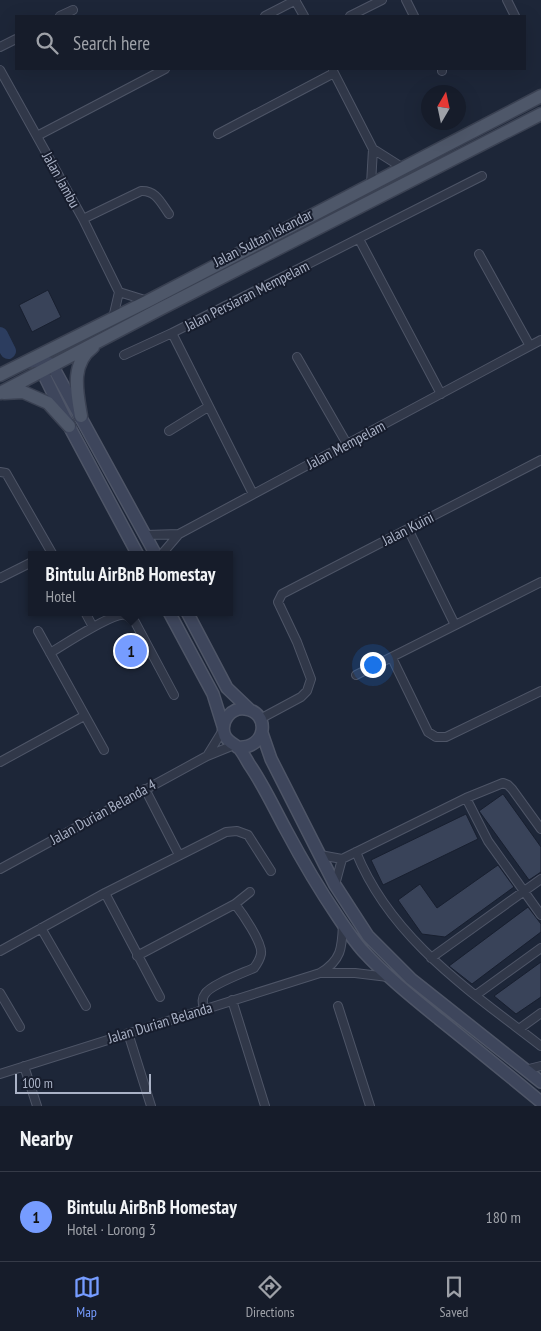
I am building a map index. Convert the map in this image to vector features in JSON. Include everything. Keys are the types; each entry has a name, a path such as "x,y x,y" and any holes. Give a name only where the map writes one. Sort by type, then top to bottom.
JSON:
{"main road":[{"path":"0,375 148,301 541,96"},
{"name":"Jalan Sultan Iskandar","path":"0,393 46,366 105,338 541,114"},
{"path":"81,416 76,374 85,353 105,338"},
{"path":"0,393 23,392 48,403 68,426"}],"street":[{"path":"267,15 296,0 304,15"},
{"path":"352,15 382,0"},
{"path":"406,0 414,15"},
{"path":"507,0 514,15"},
{"path":"62,15 73,10"},
{"path":"0,47 15,40"},
{"name":"Jalan Jambu","path":"0,70 83,219 120,292"},
{"path":"36,136 163,70"},
{"path":"218,134 333,71 373,149 371,184"},
{"path":"373,149 403,168"},
{"name":"Jalan Persiaran Mempelam","path":"253,494 172,333 482,176"},
{"path":"83,219 141,191 149,190 156,196 169,214"},
{"path":"359,239 441,394"},
{"path":"479,254 530,346"},
{"path":"112,318 120,292 148,301"},
{"path":"124,356 172,333"},
{"name":"Jalan Mempelam","path":"146,535 179,534 541,340"},
{"path":"46,366 58,346"},
{"path":"297,357 347,444"},
{"path":"23,363 46,366 81,416 154,551"},
{"path":"46,366 68,426 136,551"},
{"path":"169,430 208,407"},
{"name":"Jalan Kuini","path":"260,719 301,696 307,691 311,679 297,642 278,602 282,594 541,460"},
{"path":"0,472 6,473 48,551"},
{"path":"408,529 455,625"},
{"path":"164,551 179,534"},
{"path":"0,578 28,564"},
{"path":"356,675 541,582"},
{"path":"87,616 93,627"},
{"path":"50,653 93,627 117,616"},
{"path":"127,616 135,622 174,695"},
{"path":"171,616 213,694 225,736 236,746 251,767 314,882 361,949 388,976 541,1102"},
{"path":"189,616 227,688 260,719 262,734 271,759 335,885 368,936 411,979 541,1082"},
{"path":"38,631 104,750"},
{"path":"392,658 428,732 436,738 446,737 541,691"},
{"path":"207,756 225,721 232,712 237,709 249,709"},
{"path":"0,761 84,716"},
{"path":"236,746 249,746 259,739 262,734"},
{"name":"Jalan Durian Belanda 4","path":"0,869 207,756 236,746"},
{"path":"320,855 342,859 466,798 503,783 506,783 512,789 541,828"},
{"path":"145,790 179,855"},
{"path":"466,798 488,842 541,915"},
{"path":"0,951 105,893 226,832 237,831 248,834 271,871"},
{"path":"356,852 377,895 401,926 431,958 541,1046"},
{"path":"335,885 342,859"},
{"path":"431,958 541,880"},
{"path":"137,956 235,904 250,892"},
{"path":"105,893 160,997"},
{"path":"204,1009 202,1000 204,994 211,988 254,968 262,952 255,936 235,904"},
{"path":"320,973 337,960 343,924"},
{"path":"42,928 86,1006"},
{"path":"476,995 541,948"},
{"path":"320,973 355,972 388,976"},
{"name":"Jalan Durian Belanda","path":"0,1074 320,973"},
{"path":"0,992 20,1027"},
{"path":"232,1000 265,1106"},
{"path":"338,1006 370,1106"},
{"path":"519,1029 541,1013"},
{"path":"128,1033 150,1106"},
{"path":"24,1066 37,1106"},
{"path":"525,1070 541,1066"}],"building":[{"path":"48,290 61,317 32,332 19,305"},
{"path":"503,794 541,847 541,872 529,880 479,811"},
{"path":"466,814 478,839 383,885 371,860"},
{"path":"498,865 514,887 445,937 422,934 398,900 420,884 437,908"},
{"path":"528,907 541,924 541,932 472,984 449,966"},
{"path":"541,962 541,997 516,1014 494,996"}],"waterway":[{"path":"0,335 8,351"}],"place":[{"name":"Bintulu AirBnB Homestay","path":"131,651"}]}
